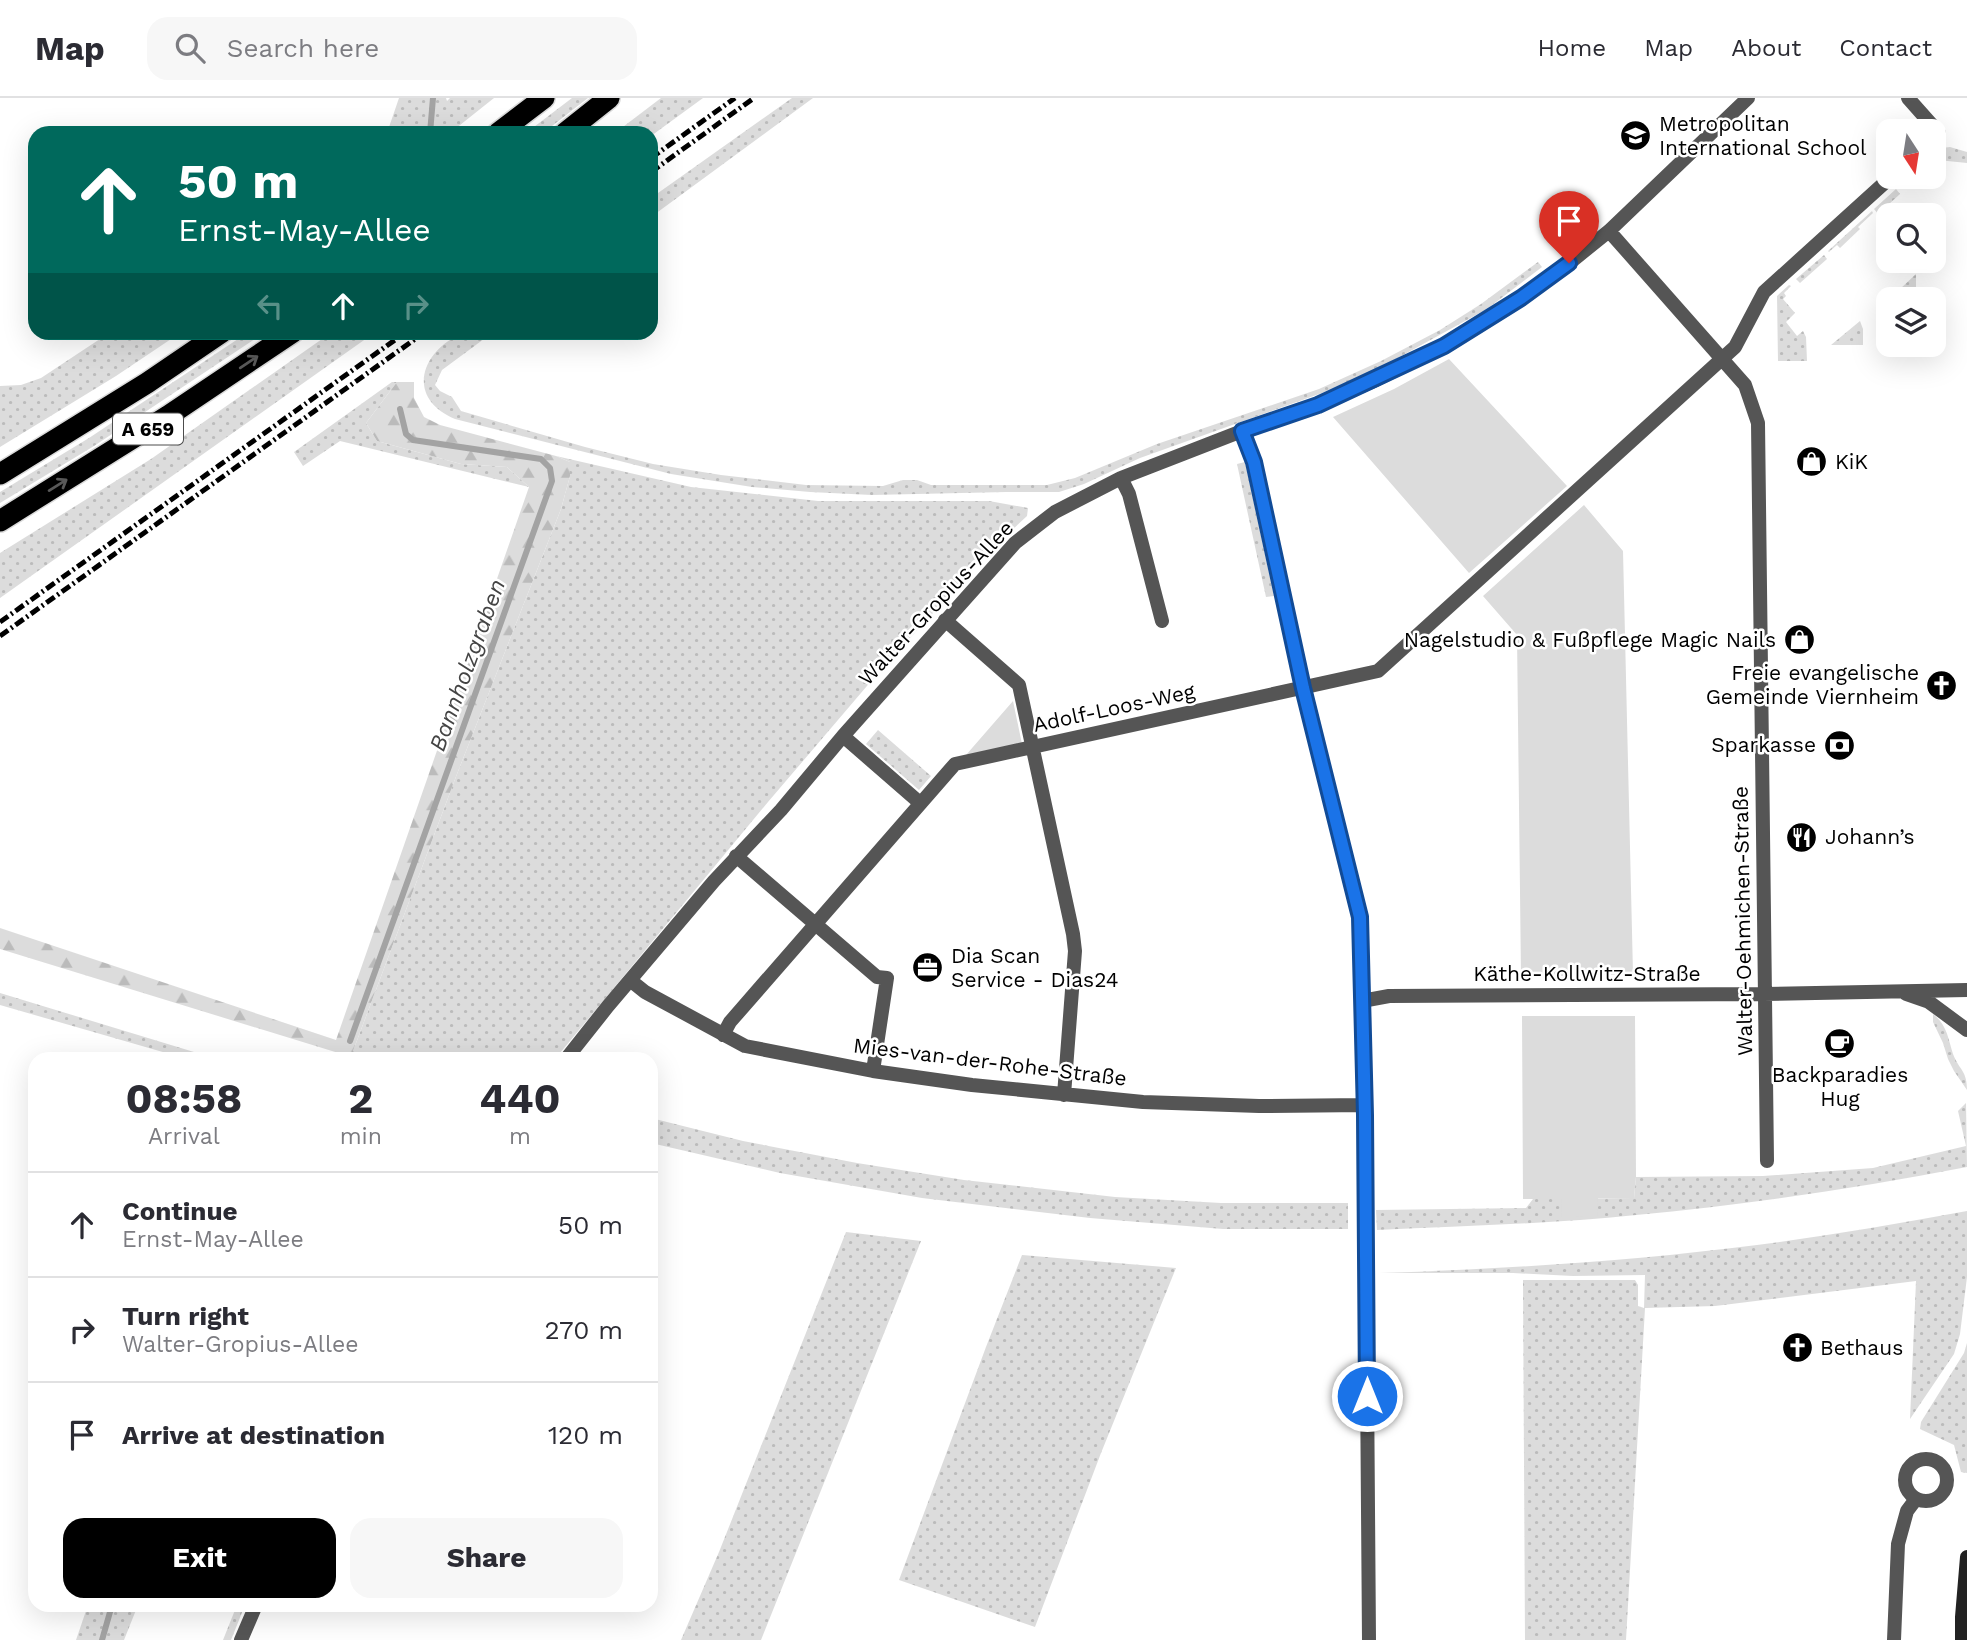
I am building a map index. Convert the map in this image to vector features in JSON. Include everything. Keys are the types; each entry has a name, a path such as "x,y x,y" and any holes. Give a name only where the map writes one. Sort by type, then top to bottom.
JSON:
{"highway":[{"path":"507,126 544,98"},
{"path":"574,126 609,98"},
{"name":"A 659","path":"0,474 147,383 210,340"},
{"name":"A 659","path":"0,521 168,416 281,340"}],"main road":[{"path":"1962,1640 1967,1557"}],"street":[{"name":"Walter-Gropius-Allee","path":"572,1052 736,856 781,810 843,736 1015,543 1055,512 1121,478 1318,405 1444,346 1552,277 1609,231 1748,98"},
{"path":"1908,98 1924,119"},
{"name":"Adolf-Loos-Weg","path":"723,1035 730,1022 955,764 1378,671 1723,359 1735,347 1764,292 1878,189"},
{"name":"Walter-Oehmichen-Straße","path":"1609,231 1745,385 1758,423 1767,1161"},
{"path":"1242,431 1254,462 1303,688 1360,917 1365,1105 1369,1640"},
{"path":"1121,478 1129,494 1162,621"},
{"path":"945,620 1019,685 1075,951 1064,1095"},
{"path":"843,736 920,803"},
{"path":"736,856 877,977 887,978 873,1071"},
{"name":"Mies-van-der-Rohe-Straße","path":"630,980 645,992 745,1046 873,1071 972,1085 1143,1101 1259,1106 1365,1105"},
{"name":"Käthe-Kollwitz-Straße","path":"1362,1002 1388,996 1967,990"},
{"name":"Käthe-Kollwitz-Straße","path":"1898,992 1929,1002 1967,1030"},
{"path":"1894,1640 1898,1544 1907,1511 1916,1499"},
{"path":"241,1640 253,1612"}],"green space":[{"path":"399,98 446,98 447,101 450,98 494,98 459,126 389,126"},
{"path":"572,98 588,98 552,126 535,126"},
{"path":"661,98 703,98 658,131 658,126 624,126"},
{"path":"792,98 813,98 658,212 658,193"},
{"path":"1946,148 1967,152 1967,163 1946,161"},
{"path":"1896,189 1900,194 1890,203 1881,203"},
{"path":"1872,211 1858,227 1860,229 1840,248 1837,245 1828,251"},
{"path":"1824,255 1827,259 1800,283 1796,279"},
{"path":"1538,262 1542,267 1487,309 1383,366 1322,393 1140,458 1084,484 1059,492 872,495 752,487 671,474 455,419 430,400 425,389 424,376 435,353 451,340 483,340 442,370 435,385 452,397 461,411 653,464 806,485 883,486 903,480 917,480 931,485 1047,485 1075,478 1157,444 1319,389 1381,361 1440,330"},
{"path":"1916,274 1916,287 1902,287"},
{"path":"1791,286 1784,293 1786,296 1783,299 1795,313 1786,322 1797,336 1803,331 1806,337 1807,361 1778,361 1777,296"},
{"path":"1860,321 1863,345 1831,345"},
{"path":"98,340 170,340 0,447 0,386 21,385 41,378"},
{"path":"236,340 253,340 94,446 0,503 0,492 89,438"},
{"path":"321,340 364,340 0,598 0,553 151,459"},
{"path":"1449,359 1567,486 1469,573 1333,417 1394,389"},
{"path":"392,382 397,382 366,423 377,441 461,464 507,467 529,487 340,441 303,466 294,452"},
{"path":"397,382 414,382 414,398 424,417 440,425 556,456 570,462 570,476 561,509 457,774 354,1052 335,1052 0,949 0,928 336,1040 529,487 507,467 461,464 377,441 366,423"},
{"path":"556,456 691,487 818,501 989,501 1028,508 1027,516 994,547 884,666 561,1052 354,1052 457,774 561,509 570,476 570,462"},
{"path":"1245,462 1274,596 1266,597 1237,464"},
{"path":"1584,505 1623,551 1633,974 1521,977 1517,635 1483,596"},
{"path":"1013,701 1022,744 966,755"},
{"path":"878,730 931,776 919,790 866,744"},
{"path":"0,993 194,1052 163,1052 0,1005"},
{"path":"1933,1014 1946,1032 1955,1059 1966,1078 1967,1090 1948,1059 1933,1022"},
{"path":"1522,1016 1635,1016 1634,1198 1598,1198 1597,1216 1562,1217 1561,1199 1523,1199"},
{"path":"1966,1103 1967,1167 1802,1195 1678,1211 1539,1223 1377,1230 1376,1210 1526,1208 1533,1199 1634,1198 1636,1177 1763,1176 1873,1168 1966,1146 1958,1111"},
{"path":"658,1120 743,1141 964,1180 1115,1197 1221,1203 1348,1203 1348,1229 1223,1229 1090,1218 922,1198 780,1173 658,1145"},
{"path":"1967,1211 1967,1277 1960,1334 1954,1354 1910,1419 1916,1281 1715,1306 1645,1308 1626,1640 1525,1640 1523,1280 1635,1280 1638,1285 1638,1306 1644,1308 1645,1275 1380,1273 1569,1264 1663,1256 1836,1234"},
{"path":"846,1232 921,1241 761,1640 681,1640 719,1552"},
{"path":"1022,1255 1176,1268 1101,1453 1035,1627 899,1580"},
{"path":"1967,1343 1967,1473 1961,1472 1954,1445 1920,1429 1921,1422 1964,1353"},
{"path":"86,1612 135,1612 124,1640 76,1640"},
{"path":"234,1612 242,1612 231,1640 223,1640"}],"waterway":[{"name":"Bannholzgraben","path":"431,126 433,98"},
{"name":"Bannholzgraben","path":"350,1041 552,481 550,468 541,459 413,440 406,434 400,409"},
{"name":"Bannholzgraben","path":"102,1640 110,1612"}],"railway":[{"path":"658,153 735,98"},
{"path":"658,167 754,98"},
{"path":"0,622 395,340"},
{"path":"0,636 414,340"}],"place":[{"name":"Metropolitan International School","path":"1636,136"},
{"name":"KiK","path":"1812,462"},
{"name":"Nagelstudio & Fußpflege Magic Nails","path":"1799,640"},
{"name":"Freie evangelische Gemeinde Viernheim","path":"1942,685"},
{"name":"Sparkasse","path":"1839,745"},
{"name":"Johann’s","path":"1802,837"},
{"name":"Dia Scan Service - Dias24","path":"928,968"},
{"name":"Backparadies Hug","path":"1840,1043"},
{"name":"Bethaus","path":"1797,1348"}],"route":[{"path":"1367,1396 1365,1115 1360,917 1303,688 1254,462 1242,431 1318,405 1444,346 1521,298 1569,263"}]}
